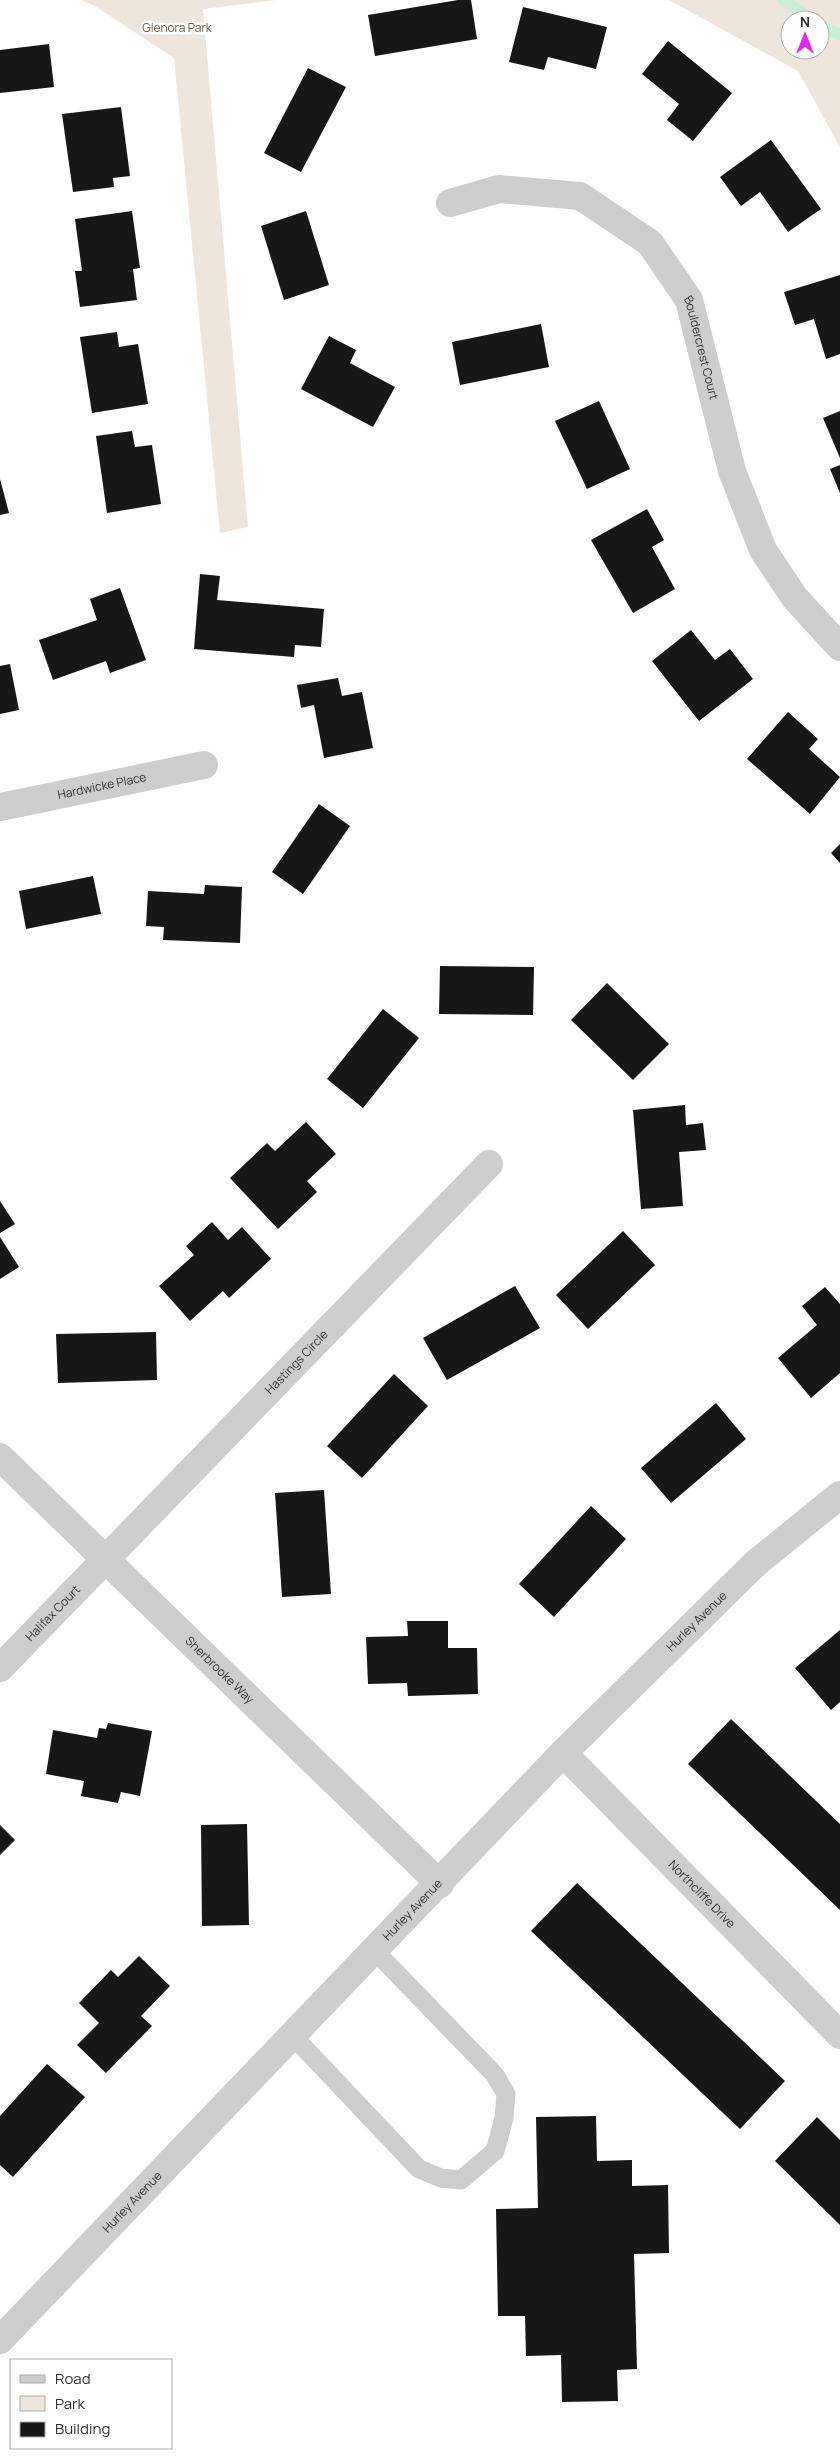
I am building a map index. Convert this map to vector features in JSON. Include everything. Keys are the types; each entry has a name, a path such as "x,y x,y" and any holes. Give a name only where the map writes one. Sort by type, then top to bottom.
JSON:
{"street":[{"name":"Bouldercrest Court","path":"450,202 499,189 580,196 650,243 689,300 732,471 763,550 795,598 840,647"},
{"name":"Hardwicke Place","path":"0,806 204,764"},
{"name":"Hastings Circle","path":"106,1559 489,1164"},
{"name":"Sherbrooke Way","path":"0,1458 440,1884"},
{"name":"Hurley Avenue","path":"0,2340 440,1884 563,1753 756,1563 840,1495"},
{"name":"Halifax Court","path":"0,1668 106,1559"},
{"name":"Northcliffe Drive","path":"563,1753 840,2035"}],"lane":[{"path":"293,2036 419,2169 441,2178 461,2180 495,2151 504,2118 506,2094 495,2075 375,1951"}],"green space":[{"name":"Glenora Park","path":"81,0 276,0 203,9 248,527 220,533 174,58 95,6"},
{"path":"669,0 840,0 840,147 798,71"}],"building":[{"path":"458,0 471,0 477,39 375,56 368,15"},
{"path":"523,7 607,27 596,69 548,57 544,70 509,62"},
{"path":"668,41 732,93 693,141 667,120 679,104 642,74"},
{"path":"49,44 54,87 0,93 0,50"},
{"path":"308,68 346,87 301,172 264,153"},
{"path":"121,107 130,176 113,178 114,187 73,192 62,114"},
{"path":"771,140 821,209 788,232 760,192 741,206 720,177"},
{"path":"132,211 140,268 133,269 137,300 80,307 75,271 82,271 75,219"},
{"path":"306,211 329,285 284,300 261,226"},
{"path":"840,275 840,354 826,359 814,319 795,325 784,292"},
{"path":"541,324 549,367 460,385 452,342"},
{"path":"117,332 119,347 138,344 148,404 92,413 80,337"},
{"path":"329,336 356,350 350,363 395,387 373,427 301,389"},
{"path":"599,401 630,469 587,489 555,421"},
{"path":"840,411 840,458 823,418"},
{"path":"132,431 135,447 152,445 161,504 107,513 96,436"},
{"path":"840,465 840,493 830,469"},
{"path":"0,479 9,513 0,515"},
{"path":"647,509 664,540 652,547 675,589 633,613 591,540"},
{"path":"200,574 220,576 217,600 324,609 321,647 295,645 294,657 194,649"},
{"path":"120,588 146,660 110,673 106,661 53,680 39,640 97,620 90,599"},
{"path":"691,630 715,660 730,649 753,679 699,721 652,661"},
{"path":"10,664 19,710 0,714 0,666"},
{"path":"338,678 342,696 362,692 373,748 324,758 314,705 301,708 297,685"},
{"path":"788,712 818,739 809,749 840,777 810,814 747,759"},
{"path":"319,804 350,826 303,894 272,872"},
{"path":"840,844 840,863 831,853"},
{"path":"93,876 101,914 26,929 19,891"},
{"path":"205,885 242,887 240,943 163,940 164,927 146,926 148,891 204,894"},
{"path":"440,966 534,967 533,1015 439,1014"},
{"path":"607,983 669,1044 633,1080 571,1020"},
{"path":"383,1009 419,1038 363,1108 327,1079"},
{"path":"685,1105 686,1125 703,1123 706,1150 679,1152 683,1206 641,1209 633,1110"},
{"path":"306,1122 336,1154 307,1181 317,1192 278,1229 230,1178 267,1143 275,1151"},
{"path":"0,1201 15,1224 0,1233"},
{"path":"212,1222 228,1240 242,1227 271,1259 229,1298 223,1291 190,1321 159,1286 194,1255 186,1246"},
{"path":"623,1231 655,1265 588,1329 556,1295"},
{"path":"0,1237 19,1267 0,1279"},
{"path":"515,1286 540,1328 447,1380 423,1338"},
{"path":"825,1287 840,1304 840,1373 811,1398 778,1358 817,1325 802,1306"},
{"path":"156,1332 157,1380 58,1383 56,1334"},
{"path":"394,1374 428,1406 362,1478 327,1446"},
{"path":"716,1403 746,1439 671,1503 641,1468"},
{"path":"324,1490 331,1594 282,1597 275,1493"},
{"path":"591,1506 626,1539 554,1617 519,1584"},
{"path":"407,1621 448,1621 448,1648 477,1648 478,1694 408,1696 407,1683 368,1684 366,1637 408,1636"},
{"path":"840,1630 840,1702 831,1710 795,1668"},
{"path":"731,1719 840,1824 840,1910 688,1764"},
{"path":"108,1723 152,1731 140,1796 121,1792 118,1803 81,1796 84,1781 46,1774 53,1730 97,1738 99,1728 106,1729"},
{"path":"247,1824 249,1925 202,1926 201,1825"},
{"path":"0,1825 15,1840 0,1855"},
{"path":"577,1883 785,2081 740,2129 531,1931"},
{"path":"139,1956 170,1986 141,2016 152,2026 106,2073 77,2045 99,2023 79,2003 111,1970 118,1977"},
{"path":"47,2064 85,2097 13,2177 0,2165 0,2116"},
{"path":"596,2116 597,2161 632,2160 632,2186 668,2185 669,2253 634,2254 637,2369 617,2370 618,2401 562,2402 561,2355 526,2356 525,2316 498,2316 496,2209 538,2208 536,2117"},
{"path":"817,2117 840,2140 840,2225 775,2161"}],"waterway":[{"path":"783,0 798,10"},
{"path":"830,30 840,35"}]}
